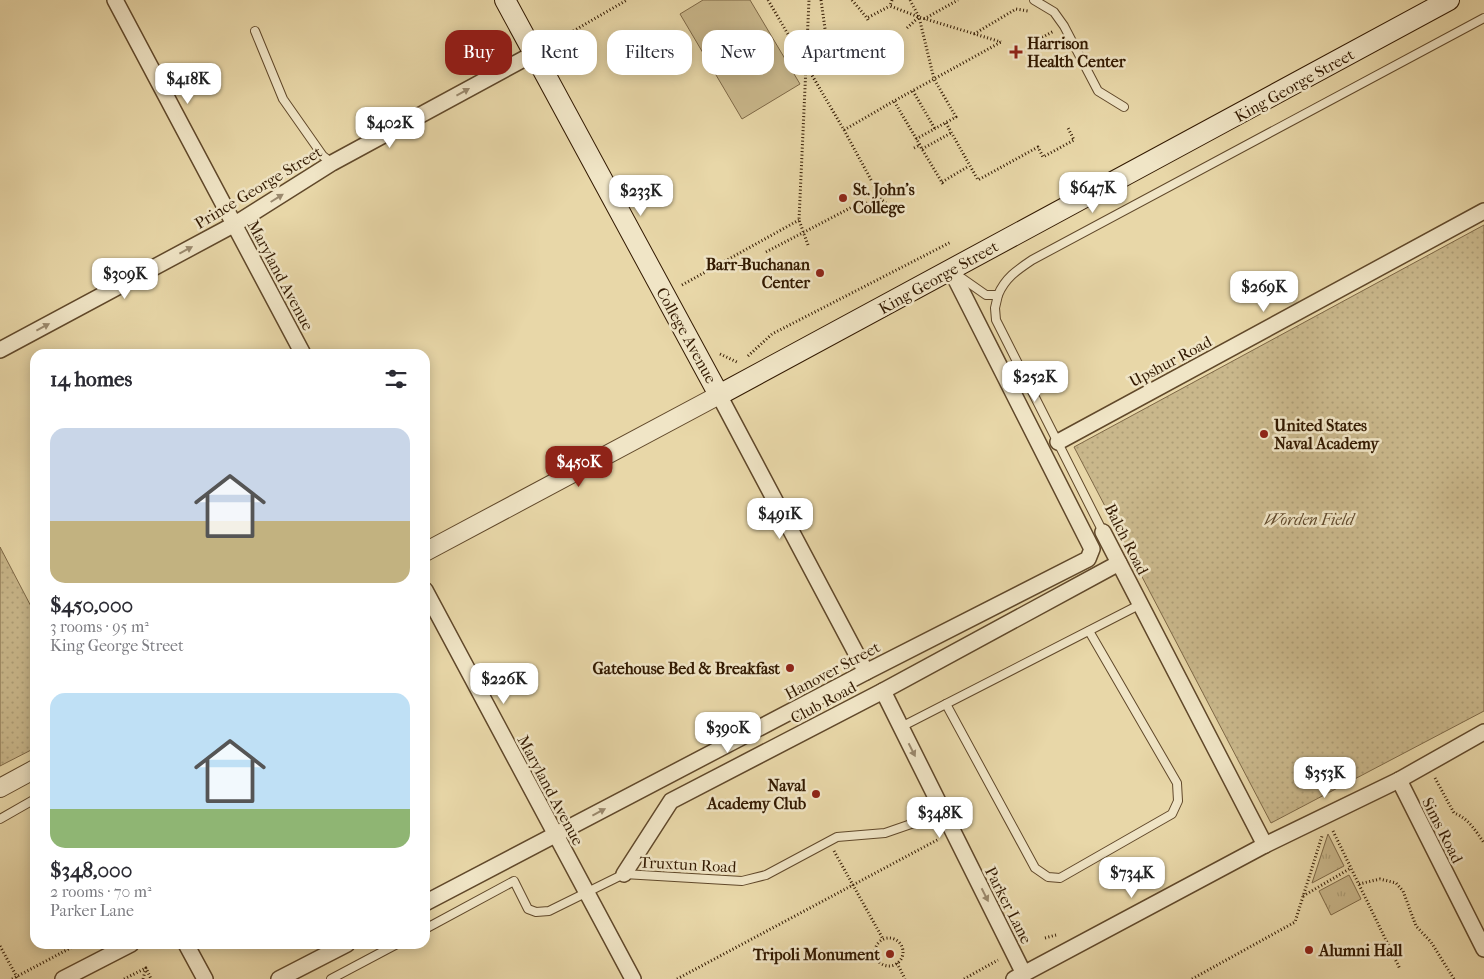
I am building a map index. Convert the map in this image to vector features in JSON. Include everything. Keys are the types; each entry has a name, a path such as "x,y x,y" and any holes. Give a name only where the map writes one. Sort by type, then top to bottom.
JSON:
{"main road":[{"name":"College Avenue","path":"504,0 522,34"},
{"name":"King George Street","path":"719,395 1449,0"},
{"name":"College Avenue","path":"544,75 719,395"}],"street":[{"name":"Maryland Avenue","path":"115,0 300,349"},
{"name":"Prince George Street","path":"0,350 235,224 332,163 522,60"},
{"name":"Upshur Road","path":"1058,442 1484,211"},
{"name":"Hanover Street","path":"430,900 866,672 1088,559 1092,549 951,270"},
{"name":"King George Street","path":"430,549 719,395"},
{"name":"College Avenue","path":"719,395 866,672"},
{"name":"Balch Road","path":"1103,532 1265,845"},
{"name":"Club Road","path":"624,874 671,801 883,691 1119,562"},
{"name":"Maryland Avenue","path":"430,599 633,979"},
{"name":"Parker Lane","path":"883,691 953,831 1019,976"},
{"path":"1019,976 1265,845 1399,780 1484,732"},
{"path":"0,788 30,772"},
{"name":"Sims Road","path":"1399,780 1484,950"},
{"path":"63,979 121,949"},
{"path":"189,949 205,979"},
{"path":"279,979 337,949"}],"lane":[{"path":"1034,0 1054,12 1064,26 1098,91 1124,106"},
{"path":"951,270 986,295 998,295 1001,286 1012,273 1032,260 1484,18"},
{"path":"255,31 283,99 323,156 332,163"},
{"name":"Balch Road","path":"998,295 995,308 996,320 1103,532"},
{"path":"901,727 1141,604"},
{"path":"946,704 1036,868 1048,877 1060,878 1172,814 1178,801 1177,783 1089,631"},
{"path":"0,819 30,802"},
{"name":"Truxtun Road","path":"430,926 514,881 528,908 536,912 549,911 624,874 742,881 766,875 837,837 885,833 914,823 941,807"},
{"path":"331,979 388,949"}],"path":[{"path":"575,30 627,0"},
{"path":"768,0 786,30"},
{"path":"808,30 809,0"},
{"path":"821,0 825,30"},
{"path":"852,0 867,19 890,6 892,0"},
{"path":"910,0 919,18 934,79 956,118 916,139"},
{"path":"924,19 958,0"},
{"path":"844,130 1002,42 919,18 890,6"},
{"path":"974,34 1016,9 1030,12"},
{"path":"907,28 919,18"},
{"path":"1048,26 1053,32"},
{"path":"806,75 799,220 802,234 808,246"},
{"path":"813,75 882,200 900,214"},
{"path":"913,90 934,129"},
{"path":"894,101 943,183 968,166"},
{"path":"946,123 968,166 978,180 1038,147 1043,157 1074,140 1068,128"},
{"path":"912,149 921,147 951,133"},
{"path":"766,252 854,206 882,200"},
{"path":"684,294 680,286 799,220"},
{"path":"715,350 722,356 740,363 772,334 951,242"},
{"path":"1430,777 1436,778 1454,813 1460,815 1475,829 1484,843"},
{"path":"1331,828 1400,969"},
{"path":"677,979 953,831"},
{"path":"1192,979 1295,922 1323,832"},
{"path":"828,842 883,940"},
{"path":"1303,896 1351,868"},
{"path":"1358,884 1380,879 1396,884 1403,891 1416,926 1431,942 1454,979"},
{"path":"883,940 896,940 902,946 903,955 896,963 885,965 878,959 876,950 883,940"},
{"path":"0,946 17,978"},
{"path":"12,979 67,950"},
{"path":"964,979 999,960"},
{"path":"896,963 905,979"},
{"path":"124,979 146,968"},
{"path":"143,979 146,968"},
{"path":"146,968 151,979"}],"green space":[{"path":"703,0 750,0 768,30 702,30 702,51 692,34 692,30 689,30 680,14"},
{"path":"774,40 784,57 784,75 795,75 800,84 742,119 716,75 774,75"},
{"name":"Worden Field","path":"1484,225 1484,711 1271,823 1074,447"},
{"path":"0,547 30,604 30,751 0,766"},
{"path":"1328,834 1344,866 1312,883"},
{"path":"1349,875 1361,899 1331,915 1319,891"}],"place":[{"name":"Harrison Health Center","path":"1016,52"},
{"name":"St. John's College","path":"843,198"},
{"name":"Barr-Buchanan Center","path":"820,273"},
{"name":"United States Naval Academy","path":"1264,434"},
{"name":"Gatehouse Bed & Breakfast","path":"790,668"},
{"name":"Naval Academy Club","path":"816,794"},
{"name":"Alumni Hall","path":"1309,950"},
{"name":"Tripoli Monument","path":"890,954"}]}
